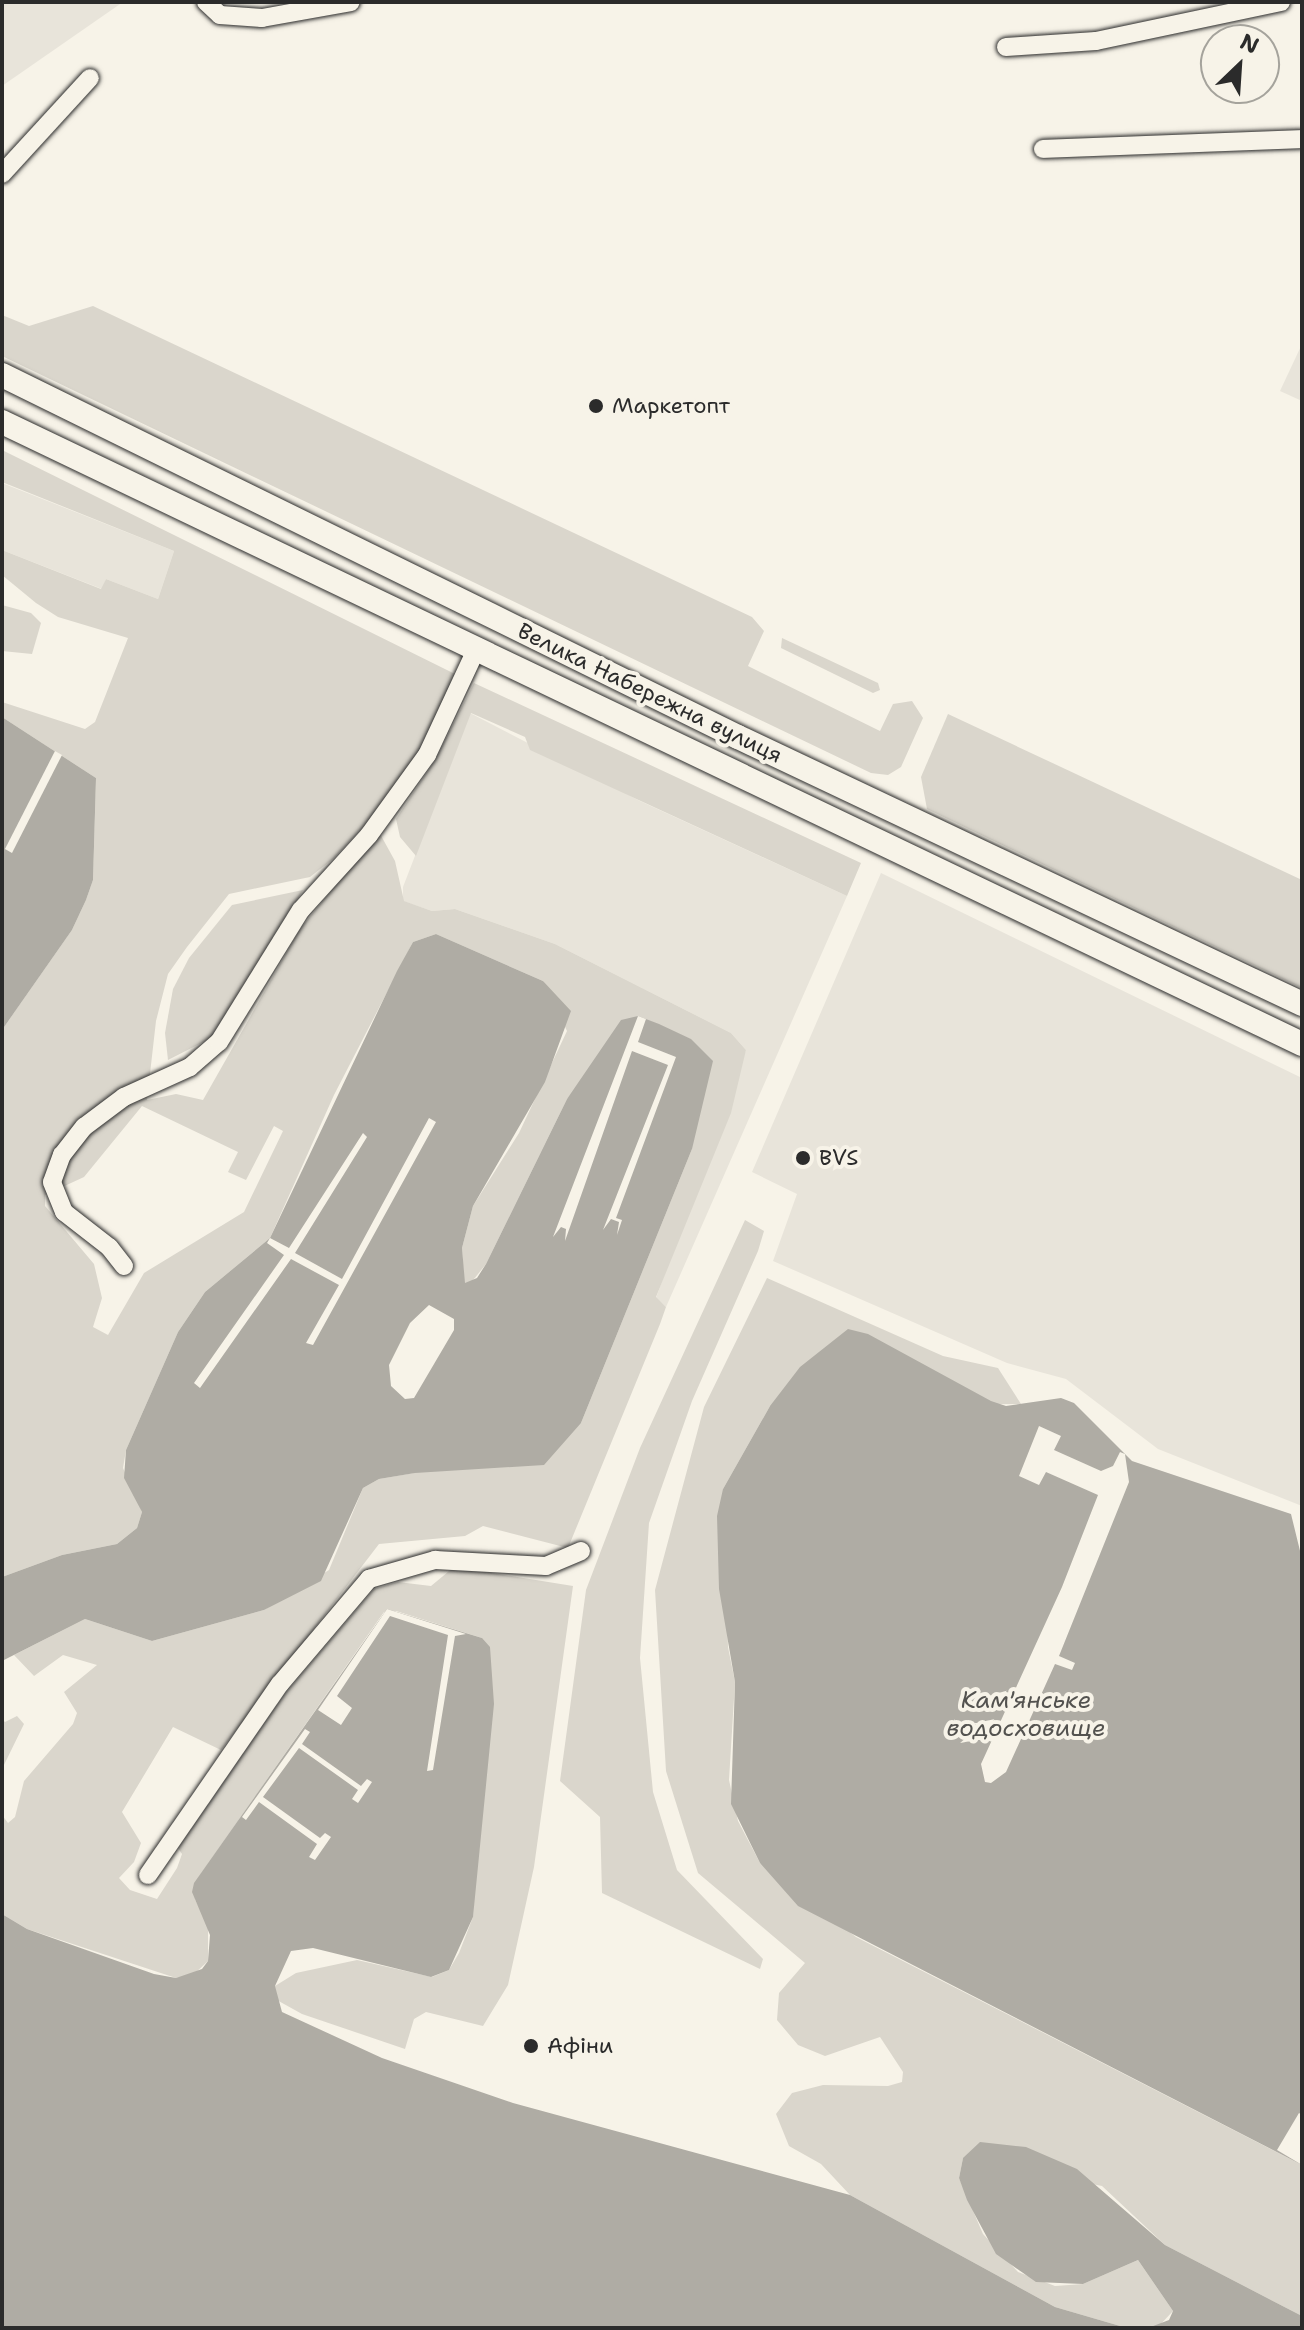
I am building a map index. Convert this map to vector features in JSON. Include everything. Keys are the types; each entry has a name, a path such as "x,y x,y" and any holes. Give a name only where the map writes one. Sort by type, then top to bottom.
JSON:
{"street":[{"path":"213,8 262,18 351,2"},
{"path":"1006,47 1096,41 1281,2"},
{"path":"2,174 90,78"},
{"path":"1043,149 1302,139"},
{"name":"Велика Набережна вулиця","path":"2,375 738,737 1302,1004"},
{"name":"Велика Набережна вулиця","path":"2,422 1302,1044"},
{"path":"124,1266 109,1247 64,1212 52,1182 62,1155 84,1127 124,1097 190,1067 219,1042 301,910 369,835 427,755 476,650"},
{"path":"148,1875 280,1684 369,1579 435,1560 546,1566 581,1551"}],"shaded area":[{"path":"2,2 123,2 2,86"},
{"path":"93,306 752,617 764,631 748,666 880,731 893,704 912,701 923,718 901,767 888,775 871,773 2,356 2,315 29,326"},
{"path":"1302,344 1302,401 1280,391"},
{"path":"2,450 455,674 422,748 389,800 333,859 310,877 229,894 187,947 168,974 156,1021 147,1100 176,1094 203,1100 300,929 379,832 395,861 404,901 432,911 455,909 555,944 731,1033 746,1050 731,1113 656,1297 666,1307 660,1324 568,1548 483,1526 465,1536 379,1544 221,1750 173,1727 122,1812 141,1843 134,1862 119,1878 130,1890 157,1899 177,1868 182,1854 178,1848 283,1696 374,1589 398,1582 431,1586 454,1567 573,1586 534,1867 508,1985 483,2026 426,2012 414,2019 405,2049 302,2014 275,1999 275,1986 296,1973 357,1960 432,1977 449,1970 473,1917 482,1638 396,1611 384,1612 198,1878 195,1899 208,1926 208,1961 192,1976 176,1978 27,1929 2,1914 2,1815 8,1823 15,1817 24,1781 73,1724 77,1713 64,1692 97,1665 63,1655 34,1676 14,1655 85,1619 152,1641 264,1610 329,1570 363,1488 379,1479 414,1473 581,1423 692,1149 690,1039 638,1016 567,1099 486,1264 470,1284 464,1283 462,1248 473,1206 519,1133 567,1031 543,981 436,934 413,942 334,1095 270,1238 205,1292 178,1332 126,1450 123,1468 142,1512 137,1528 117,1544 62,1555 2,1577 2,1030 72,930 86,900 93,880 96,778 2,717 2,702 85,729 95,722 128,638 58,617 36,603 2,575 2,550 101,589 106,579 158,599 174,551 2,482","holes":["142,1106 238,1152 228,1172 246,1180 274,1126 283,1131 244,1212 144,1273 108,1335 93,1327 102,1298 94,1264 45,1206 45,1195 84,1177"]},
{"path":"2,483 174,551 158,599 106,579 102,589 2,550"},
{"path":"2,605 31,613 41,623 32,654 2,651"},
{"path":"782,638 878,683 880,690 873,693 781,648"},
{"path":"474,683 861,863 847,896 530,750 525,737 471,713 416,856 400,837 396,819 435,760"},
{"path":"470,713 640,801 847,896 666,1307 656,1298 746,1050 731,1033 555,944 455,909 432,911 403,901 403,887"},
{"path":"948,714 1302,880 1302,988 927,809 921,777"},
{"path":"881,873 1302,1078 1302,1506 1158,1449 1066,1379 1007,1363 773,1261 797,1194 752,1172"},
{"path":"303,890 221,1033 168,1060 165,1033 173,989 189,958 232,905"},
{"path":"745,1220 764,1231 758,1251 692,1401 649,1523 640,1658 653,1792 677,1870 763,1959 760,1969 602,1893 600,1817 560,1781 586,1590 640,1448"},
{"path":"767,1278 943,1356 998,1368 1021,1404 770,1406 723,1489 728,1647 735,1682 729,1780 738,1821 760,1863 856,1937 1302,2165 1302,2316 1165,2245 1102,2186 963,2158 959,2178 983,2234 1018,2272 1055,2286 1083,2284 1138,2260 1173,2311 1159,2326 1127,2328 1055,2307 850,2195 821,2164 789,2146 776,2114 792,2093 823,2085 888,2086 902,2082 903,2072 880,2037 825,2056 798,2045 777,2020 779,1993 805,1963 698,1873 666,1771 655,1590 704,1407"},
{"path":"17,1716 24,1724 2,1769 2,1719 5,1722"}],"water":[{"path":"2,717 96,778 93,880 86,900 72,930 2,1030"},
{"path":"436,934 543,981 571,1011 545,1082 473,1206 462,1248 465,1283 477,1278 486,1264 567,1099 621,1020 638,1016 659,1024 691,1039 713,1061 692,1149 581,1423 544,1465 415,1473 379,1479 363,1488 321,1581 264,1610 152,1641 85,1619 2,1661 2,1577 62,1555 117,1544 137,1528 142,1512 124,1478 126,1450 178,1332 205,1292 270,1238 413,942","holes":["429,1305 454,1319 454,1330 414,1398 405,1399 391,1386 389,1365 410,1323"]},
{"name":"Кам'янське водосховище","path":"848,1329 868,1334 991,1401 1006,1406 1061,1398 1074,1403 1132,1461 1291,1514 1302,1559 1302,2165 798,1906 760,1863 731,1804 735,1682 719,1589 717,1516 723,1489 770,1406 800,1367"},
{"path":"387,1609 482,1638 490,1647 494,1704 473,1917 449,1970 431,1977 313,1948 291,1951 275,1986 282,2012 382,2058 513,2103 850,2195 1055,2307 1127,2328 2,2328 2,1914 27,1929 154,1974 176,1978 202,1969 208,1961 210,1935 192,1892 194,1883"},
{"path":"980,2142 1026,2147 1077,2169 1165,2245 1302,2316 1302,2328 1148,2328 1169,2320 1173,2311 1138,2260 1083,2284 1036,2282 996,2254 967,2200 959,2178 963,2158"}],"pier":[{"path":"55,751 62,755 12,853 5,849"},
{"path":"638,1016 646,1019 638,1042 676,1057 616,1218 622,1220 617,1235 619,1222 611,1219 603,1230 668,1065 632,1051 565,1241 566,1229 561,1227 553,1237"},
{"path":"429,1118 436,1122 313,1345 306,1343 339,1285 291,1259 200,1388 194,1383 284,1255 267,1243 270,1238 289,1248 363,1133 367,1137 295,1253 342,1279"},
{"path":"1039,1426 1061,1436 1054,1450 1101,1471 1113,1466 1120,1452 1125,1454 1129,1482 1059,1656 1075,1663 1072,1670 1055,1664 1006,1772 991,1783 985,1782 981,1764 1062,1587 1098,1495 1046,1472 1039,1485 1019,1476"},
{"path":"387,1609 466,1634 455,1636 433,1770 427,1771 448,1635 390,1616 337,1696 352,1708 341,1725 318,1710"},
{"path":"305,1729 310,1732 302,1744 361,1786 367,1779 372,1782 358,1803 352,1799 358,1790 299,1748 263,1797 320,1838 325,1833 331,1837 315,1860 309,1857 317,1844 259,1802 246,1820 242,1817"},
{"path":"1299,2113 1302,2115 1302,2165 1277,2150"}],"place":[{"name":"Маркетопт","path":"596,406"},
{"name":"BVS","path":"803,1158"},
{"name":"Афіни","path":"531,2046"}]}
